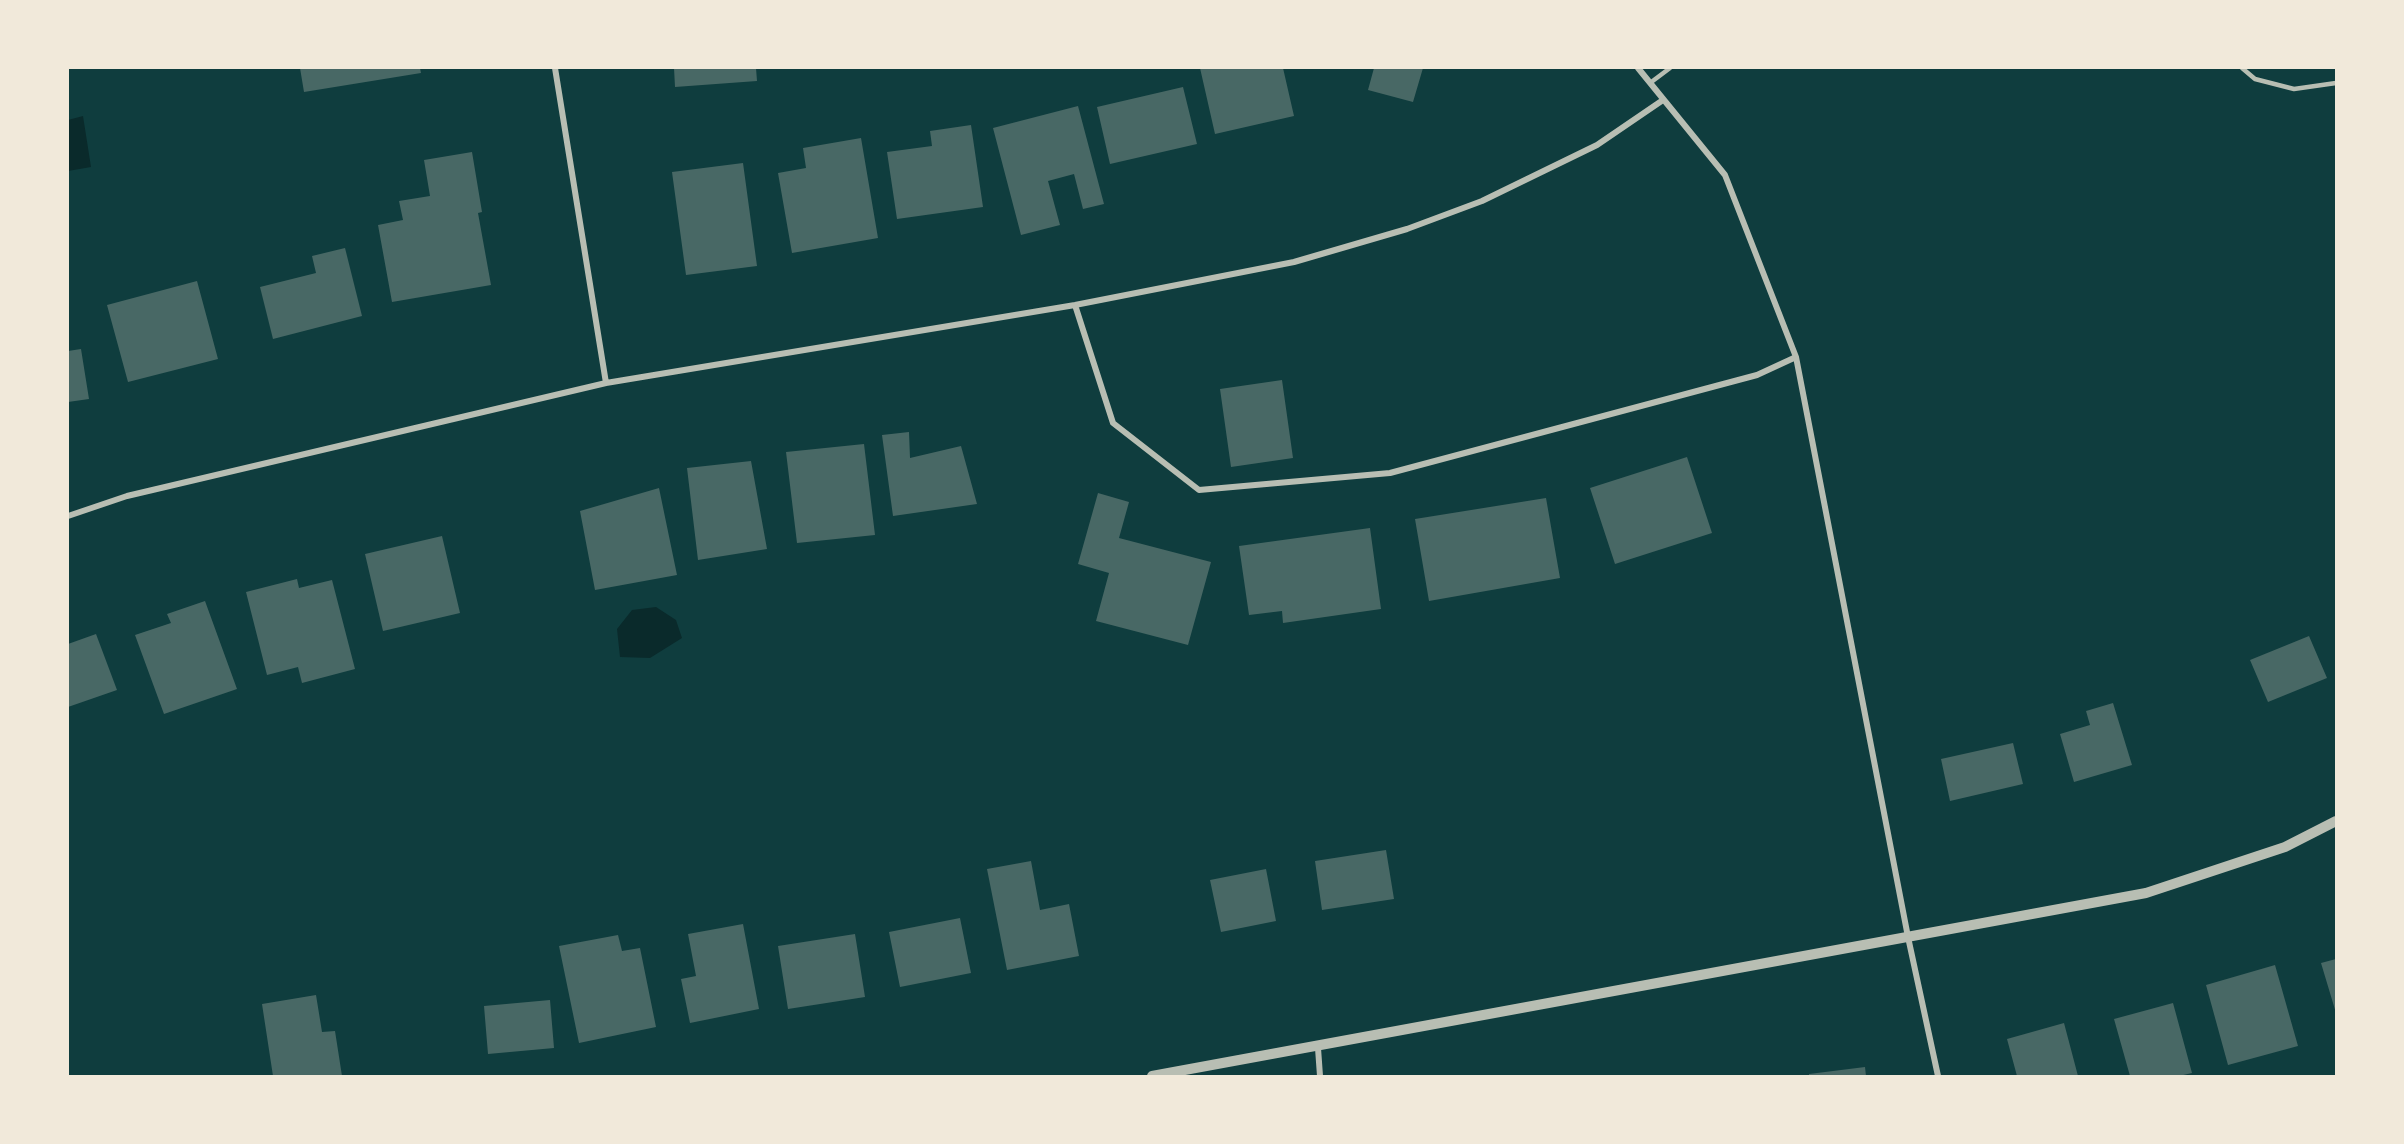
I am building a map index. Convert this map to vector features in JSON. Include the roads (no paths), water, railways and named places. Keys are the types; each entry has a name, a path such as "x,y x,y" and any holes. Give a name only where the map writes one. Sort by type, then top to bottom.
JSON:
{"street":[{"path":"555,68 606,383"},
{"path":"1638,68 1725,175 1796,357 1908,937 1938,1077"},
{"path":"68,516 127,496 606,383 1075,305 1294,262 1407,229 1482,201 1597,145 1663,100"},
{"path":"1075,305 1113,423 1198,490 1390,473 1757,375 1796,357"},
{"path":"1152,1077 2146,893 2284,848 2337,821"},
{"path":"1318,1048 1320,1077"}],"lane":[{"path":"1650,83 1670,68"},
{"path":"2242,68 2255,79 2294,88 2337,83"}],"water":[{"path":"83,116 91,167 68,171 68,120"},
{"path":"656,607 676,620 682,638 650,658 620,657 617,629 632,610"}]}
